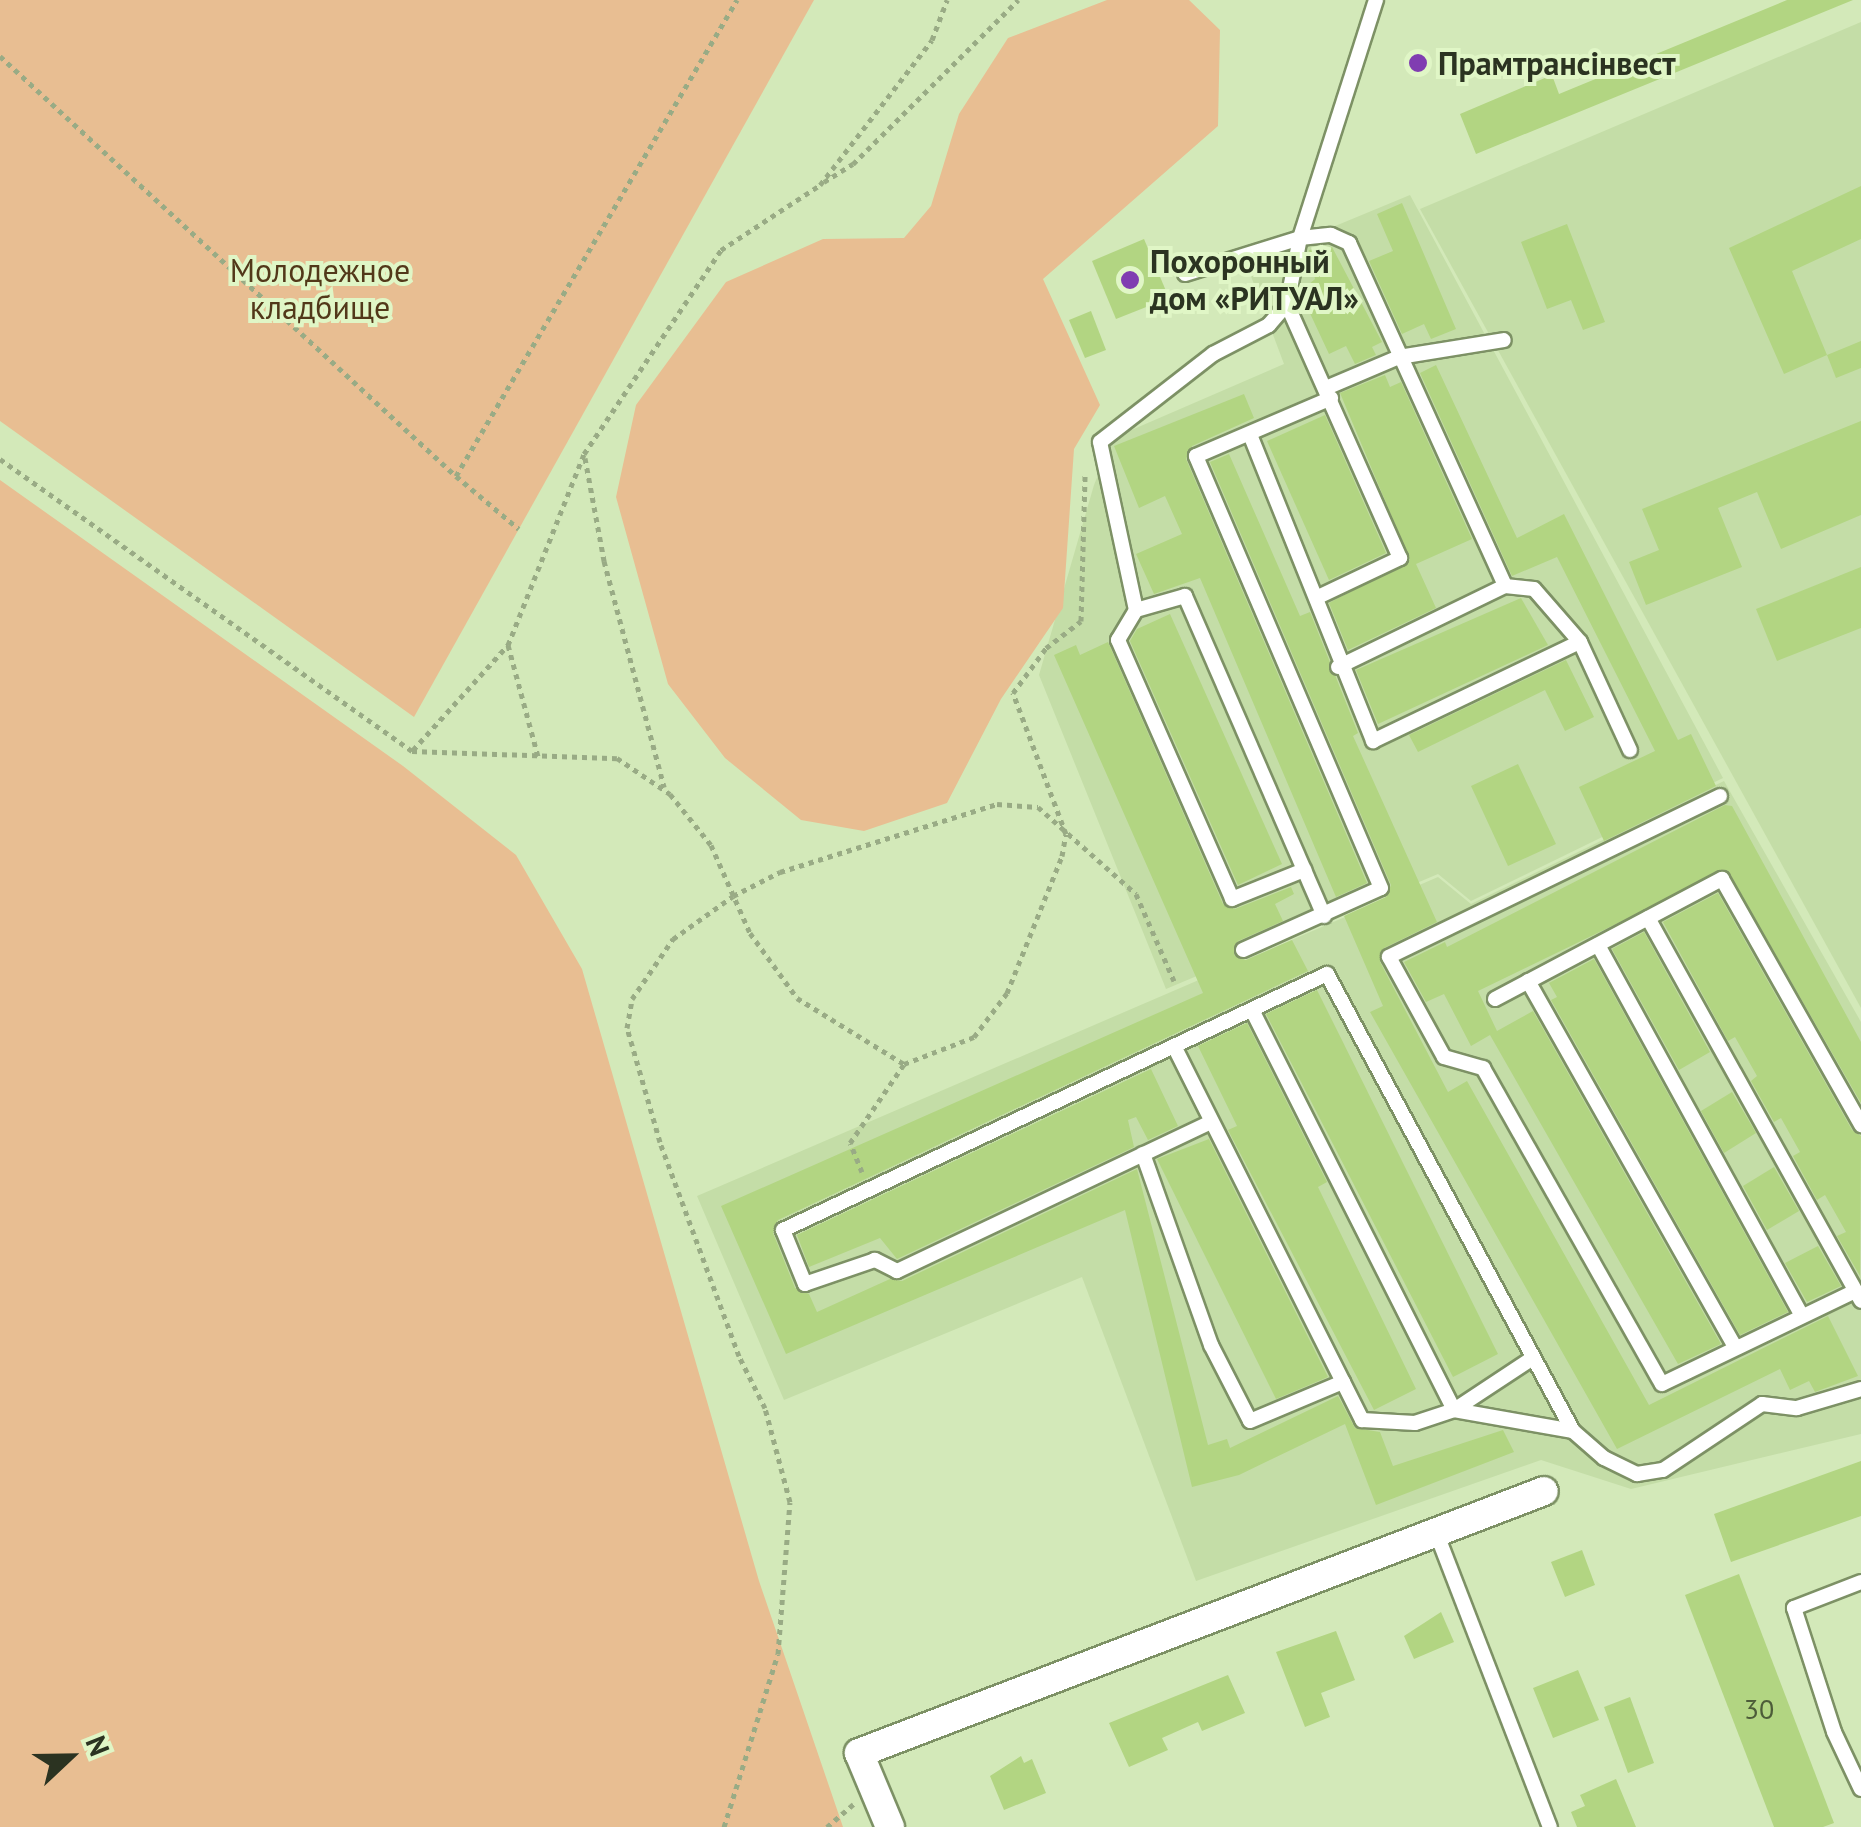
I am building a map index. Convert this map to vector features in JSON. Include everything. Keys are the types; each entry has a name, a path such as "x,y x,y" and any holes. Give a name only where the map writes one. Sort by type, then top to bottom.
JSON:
{"street":[{"path":"890,1827 860,1754 1544,1491"}],"lane":[{"path":"1304,870 1232,899 1118,640 1136,610 1100,442 1213,354 1269,325 1287,304 1300,238 1376,0"},
{"path":"1185,274 1300,238 1331,235 1349,242 1505,586"},
{"path":"1287,304 1400,558 1318,597"},
{"path":"1243,950 1381,888 1196,456 1251,437 1398,357 1504,340"},
{"path":"1251,437 1318,597 1338,667 1372,740 1580,642"},
{"path":"1338,667 1505,586 1534,589 1580,642 1630,750"},
{"path":"1136,610 1185,596 1324,916"},
{"path":"1648,918 1858,1296 1802,1316 1662,1384 1483,1068 1444,1057 1390,957 1720,796"},
{"path":"1494,999 1722,879 1861,1124"},
{"path":"1598,945 1802,1316"},
{"path":"1211,1122 896,1271 875,1260 806,1284 784,1230 1327,974 1572,1432 1604,1458 1636,1474 1663,1470 1762,1404 1797,1408 1861,1389"},
{"path":"1528,982 1735,1347"},
{"path":"1252,1010 1454,1410"},
{"path":"1174,1046 1362,1420 1415,1423 1454,1410 1533,1358"},
{"path":"1142,1154 1211,1345 1250,1421 1343,1382"},
{"path":"1454,1410 1572,1432"},
{"path":"1436,1532 1550,1827"},
{"path":"1861,1582 1794,1608 1834,1732 1861,1789"}],"path":[{"path":"456,476 737,0"},
{"path":"820,185 932,40 947,0"},
{"path":"412,751 508,645 584,454 721,250 854,164 1018,0"},
{"path":"0,56 519,530"},
{"path":"869,1190 850,1143 904,1064 974,1037 1007,992 1066,834 1013,693 1046,648 1082,621 1086,456 1100,442"},
{"path":"584,454 604,561 665,790"},
{"path":"0,459 412,751 617,758 665,790 711,846 750,933 797,998 904,1064"},
{"path":"508,645 538,756"},
{"path":"724,1827 778,1654 790,1502 765,1408 739,1356 673,1177 627,1028 632,998 673,939 733,896 780,872 997,804 1038,807 1136,894 1174,981"}],"shaded area":[{"path":"1861,22 1861,1008 1420,209"},
{"path":"1410,195 1723,778 1471,901 1438,874 1166,989 1039,675 1094,485 1113,438 1284,364 1246,263"},
{"path":"1724,781 1861,1022 1861,1434 1631,1489 1541,1460 1196,1581 1082,1277 784,1400 697,1196 1438,877 1471,904"}],"green space":[{"name":"Молодежное кладбище","path":"0,0 814,0 414,717 0,421"},
{"path":"1107,0 1189,0 1220,30 1218,126 1043,279 1100,405 1074,449 1063,608 1001,699 947,803 864,831 801,820 725,758 668,684 616,497 636,405 726,282 823,239 904,238 931,206 959,114 1008,38"},
{"path":"0,480 403,766 516,855 582,969 759,1581 843,1827 0,1827"}],"building":[{"path":"1787,0 1853,0 1476,154 1460,114 1552,75 1559,94"},
{"path":"1861,186 1861,239 1792,271 1827,355 1784,374 1729,248"},
{"path":"1402,203 1456,329 1431,339 1424,324 1402,334 1369,261 1393,251 1377,214"},
{"path":"1567,224 1605,322 1583,330 1571,300 1547,309 1521,242"},
{"name":"Похоронный дом «РИТУАЛ»","path":"1144,239 1169,298 1116,319 1092,261"},
{"path":"1332,247 1382,342 1372,347 1376,355 1355,364 1346,346 1329,354 1300,292 1315,279 1309,250"},
{"path":"1091,311 1106,350 1085,358 1069,320"},
{"path":"1861,341 1861,368 1836,378 1827,355"},
{"path":"1436,365 1517,538 1564,514 1678,740 1691,734 1716,786 1604,841 1579,787 1655,751 1557,557 1512,576 1420,373"},
{"path":"1385,375 1390,387 1401,382 1472,539 1416,564 1436,608 1348,650 1329,603 1410,560 1340,393"},
{"path":"1244,394 1254,418 1192,446 1186,459 1367,883 1336,897 1200,578 1154,594 1136,554 1182,534 1165,496 1139,508 1114,446"},
{"path":"1325,415 1386,553 1329,580 1267,441"},
{"path":"1861,421 1861,515 1781,549 1757,492 1718,508 1742,567 1646,605 1629,562 1659,550 1642,509"},
{"path":"1229,454 1300,616 1310,612 1358,733 1353,736 1437,922 1384,948 1380,962 1448,1092 1467,1081 1649,1405 1828,1316 1858,1376 1815,1392 1809,1381 1790,1390 1780,1369 1617,1449 1370,1012 1383,1006 1344,916 1386,897 1391,885 1210,462"},
{"path":"1861,567 1861,628 1777,661 1756,609"},
{"path":"1521,598 1548,645 1378,724 1356,670"},
{"path":"1170,614 1282,864 1238,885 1130,641 1137,629"},
{"path":"1108,642 1223,904 1235,909 1291,887 1294,894 1275,904 1283,921 1238,941 1234,955 1246,960 1292,940 1308,971 778,1220 773,1233 795,1288 809,1294 817,1312 890,1279 902,1281 1137,1169 1208,1445 1227,1439 1230,1448 1338,1396 1355,1428 1380,1432 1393,1466 1503,1430 1514,1452 1376,1505 1345,1424 1239,1475 1192,1487 1125,1210 786,1354 721,1206 1203,993 1054,655 1076,645 1080,655"},
{"path":"1566,660 1594,717 1565,731 1545,690 1418,752 1409,735"},
{"path":"1518,764 1556,844 1508,866 1471,786"},
{"path":"1725,805 1732,806 1861,1042 1861,1103 1727,870 1478,991 1497,1031 1533,1011 1721,1344 1678,1364 1490,1035 1471,1046 1444,994 1426,1002 1404,962 1445,942 1447,947"},
{"path":"1718,893 1852,1130 1861,1136 1860,1276 1837,1236 1846,1232 1825,1195 1817,1200 1793,1156 1800,1152 1781,1118 1774,1122 1751,1081 1757,1076 1735,1037 1728,1041 1663,922"},
{"path":"1644,932 1710,1052 1679,1070 1612,949"},
{"path":"1594,959 1788,1312 1740,1335 1551,1000 1557,997 1549,983"},
{"path":"1317,990 1498,1354 1453,1377 1266,1014"},
{"path":"1247,1023 1327,1182 1318,1187 1416,1389 1374,1410 1228,1130 1237,1126 1198,1046"},
{"path":"1151,1069 1178,1126 1148,1140 1136,1117 1128,1120 1134,1147 897,1259 880,1238 809,1267 797,1235"},
{"path":"1732,1092 1756,1133 1724,1153 1701,1111"},
{"path":"1209,1139 1328,1377 1276,1399 1157,1159"},
{"path":"1774,1167 1799,1211 1767,1230 1743,1186"},
{"path":"1818,1246 1841,1286 1807,1302 1785,1263"},
{"path":"1861,1461 1861,1516 1731,1562 1714,1514"},
{"path":"1582,1550 1595,1585 1565,1597 1551,1562"},
{"path":"1739,1574 1834,1823 1823,1827 1774,1827 1685,1595"},
{"path":"1441,1612 1454,1642 1414,1659 1404,1636"},
{"path":"1336,1631 1355,1680 1321,1693 1330,1717 1305,1727 1276,1652"},
{"path":"1578,1670 1599,1720 1553,1738 1533,1688"},
{"path":"1228,1675 1245,1713 1202,1731 1198,1722 1162,1738 1168,1750 1129,1767 1109,1723"},
{"path":"1630,1697 1654,1763 1628,1773 1604,1707"},
{"path":"1021,1756 1024,1763 1032,1759 1046,1793 1004,1810 990,1776"},
{"path":"1616,1779 1636,1827 1577,1827 1571,1812 1585,1806 1580,1795"}],"place":[{"name":"Прамтрансінвест","path":"1418,63"},
{"name":"Похоронный дом «РИТУАЛ»","path":"1130,280"}]}
